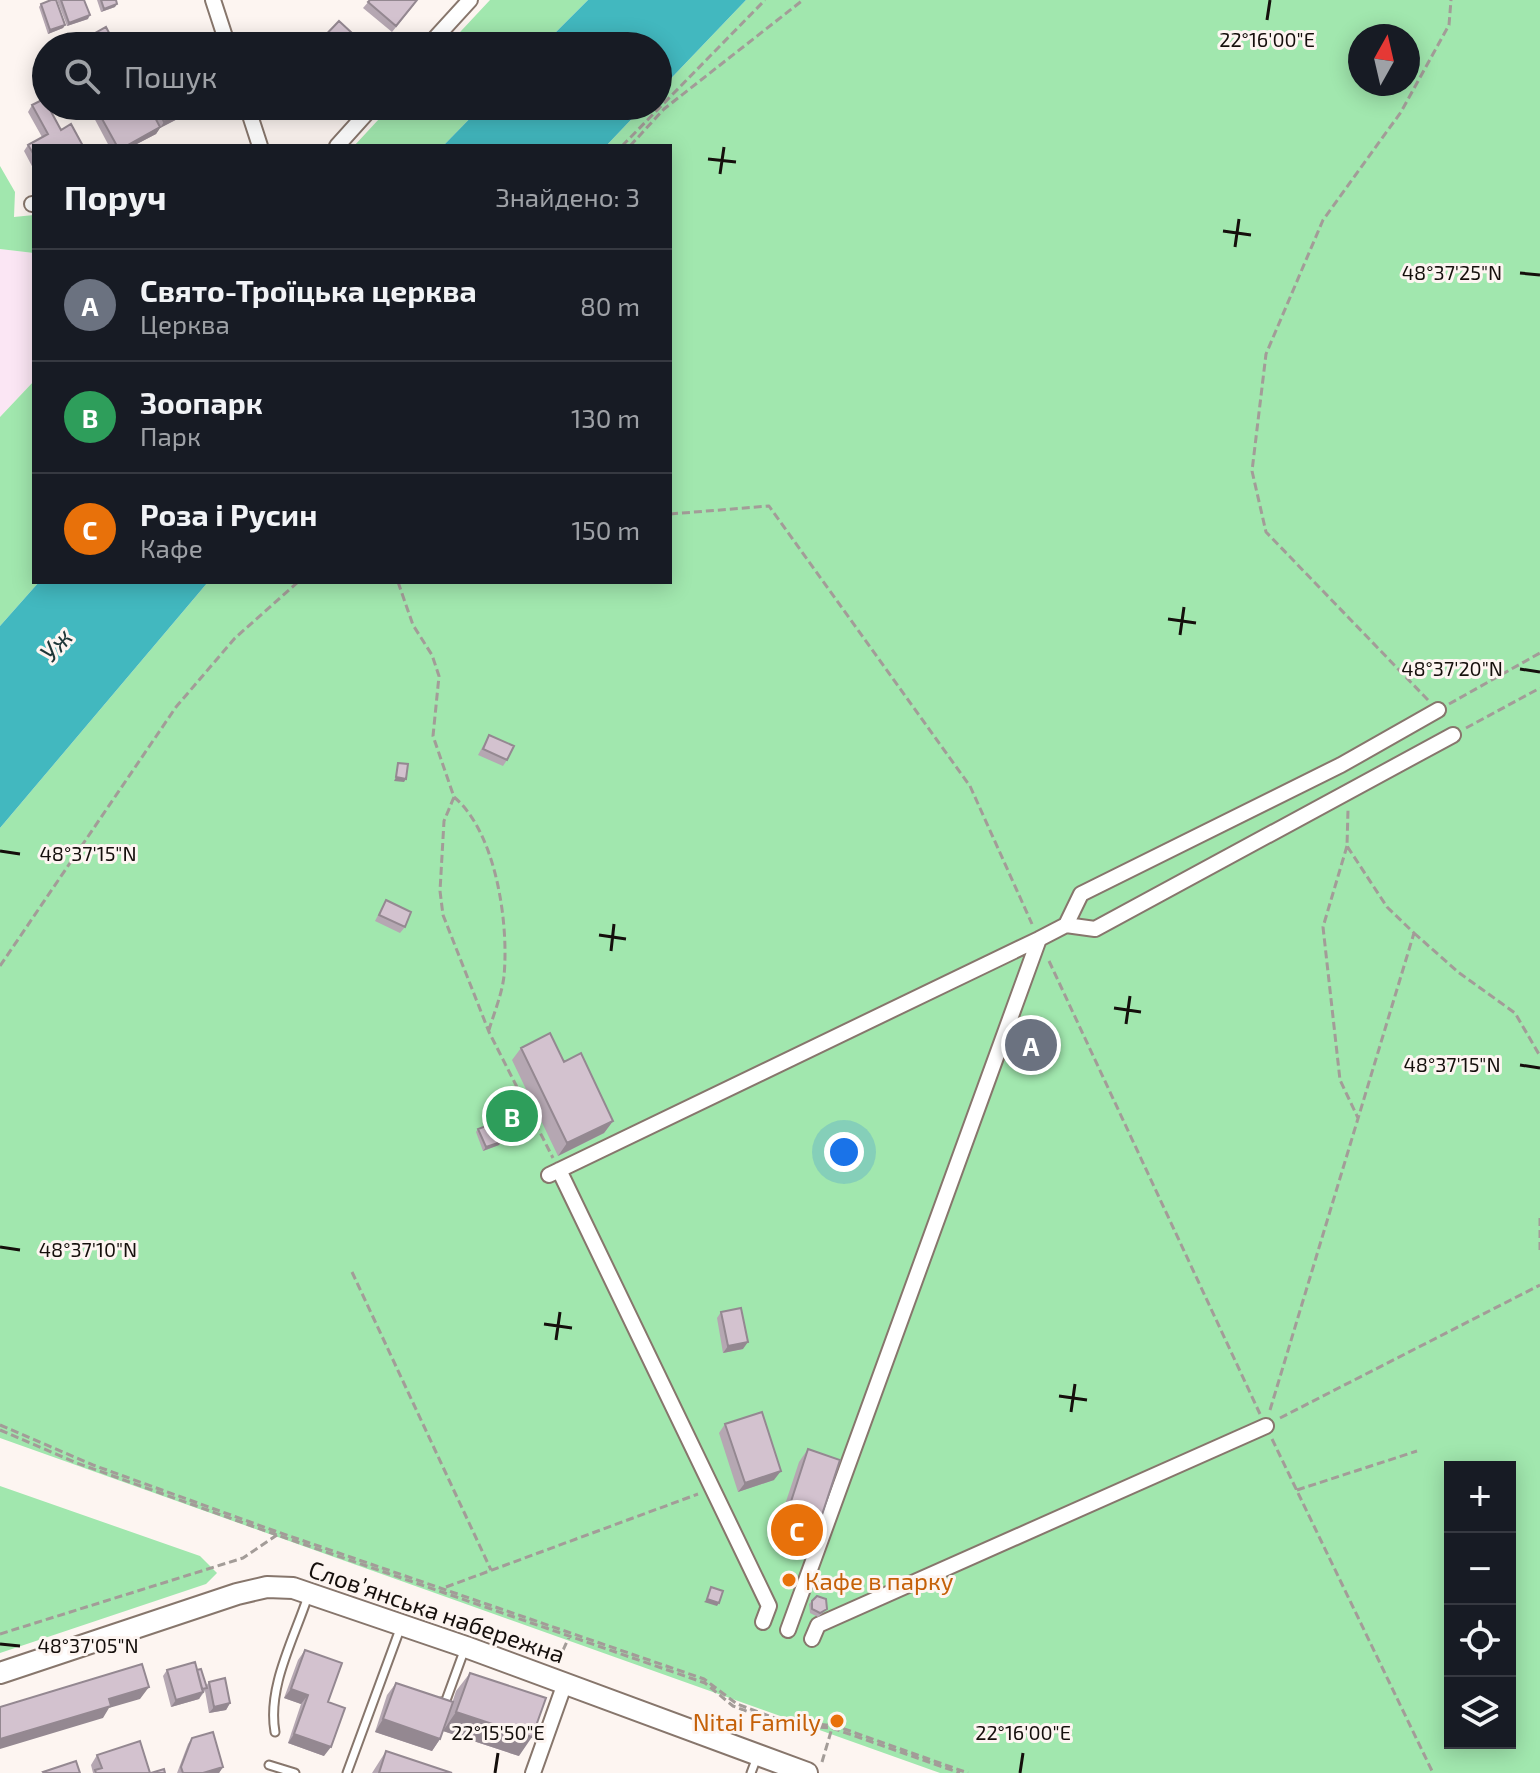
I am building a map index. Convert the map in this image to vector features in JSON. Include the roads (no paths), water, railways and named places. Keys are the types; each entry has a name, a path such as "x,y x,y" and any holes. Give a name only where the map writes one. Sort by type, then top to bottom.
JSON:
{"street":[{"path":"213,0 223,32"},
{"path":"441,32 470,0"},
{"path":"252,120 259,144"},
{"path":"339,144 360,120"},
{"path":"1066,925 1081,894 1341,765 1438,710"},
{"path":"763,1622 769,1606 554,1172 1066,925 1095,929 1453,735"},
{"path":"788,1630 1039,939"},
{"path":"812,1639 818,1625 1266,1426"},
{"name":"Словʼянська набережна","path":"0,1673 237,1594 267,1587 310,1591 565,1683 755,1764 807,1773"},
{"path":"533,1773 565,1683"}],"lane":[{"path":"275,1732 271,1711 276,1689 310,1591"},
{"path":"347,1773 402,1624"},
{"path":"433,1698 445,1703 466,1647"},
{"path":"383,1679 396,1684"},
{"path":"269,1765 295,1773"}],"water":[{"path":"588,0 746,0 672,77 672,32 556,32"},
{"path":"468,120 631,120 608,144 445,144"},
{"name":"Уж","path":"37,584 206,584 0,828 0,626"}],"place":[{"name":"Свято-Троїцька церква","path":"1031,1045"},
{"name":"Зоопарк","path":"512,1116"},
{"name":"Роза і Русин","path":"797,1530"},
{"name":"Кафе в парку","path":"789,1580"},
{"name":"Nitai Family","path":"837,1721"}]}
